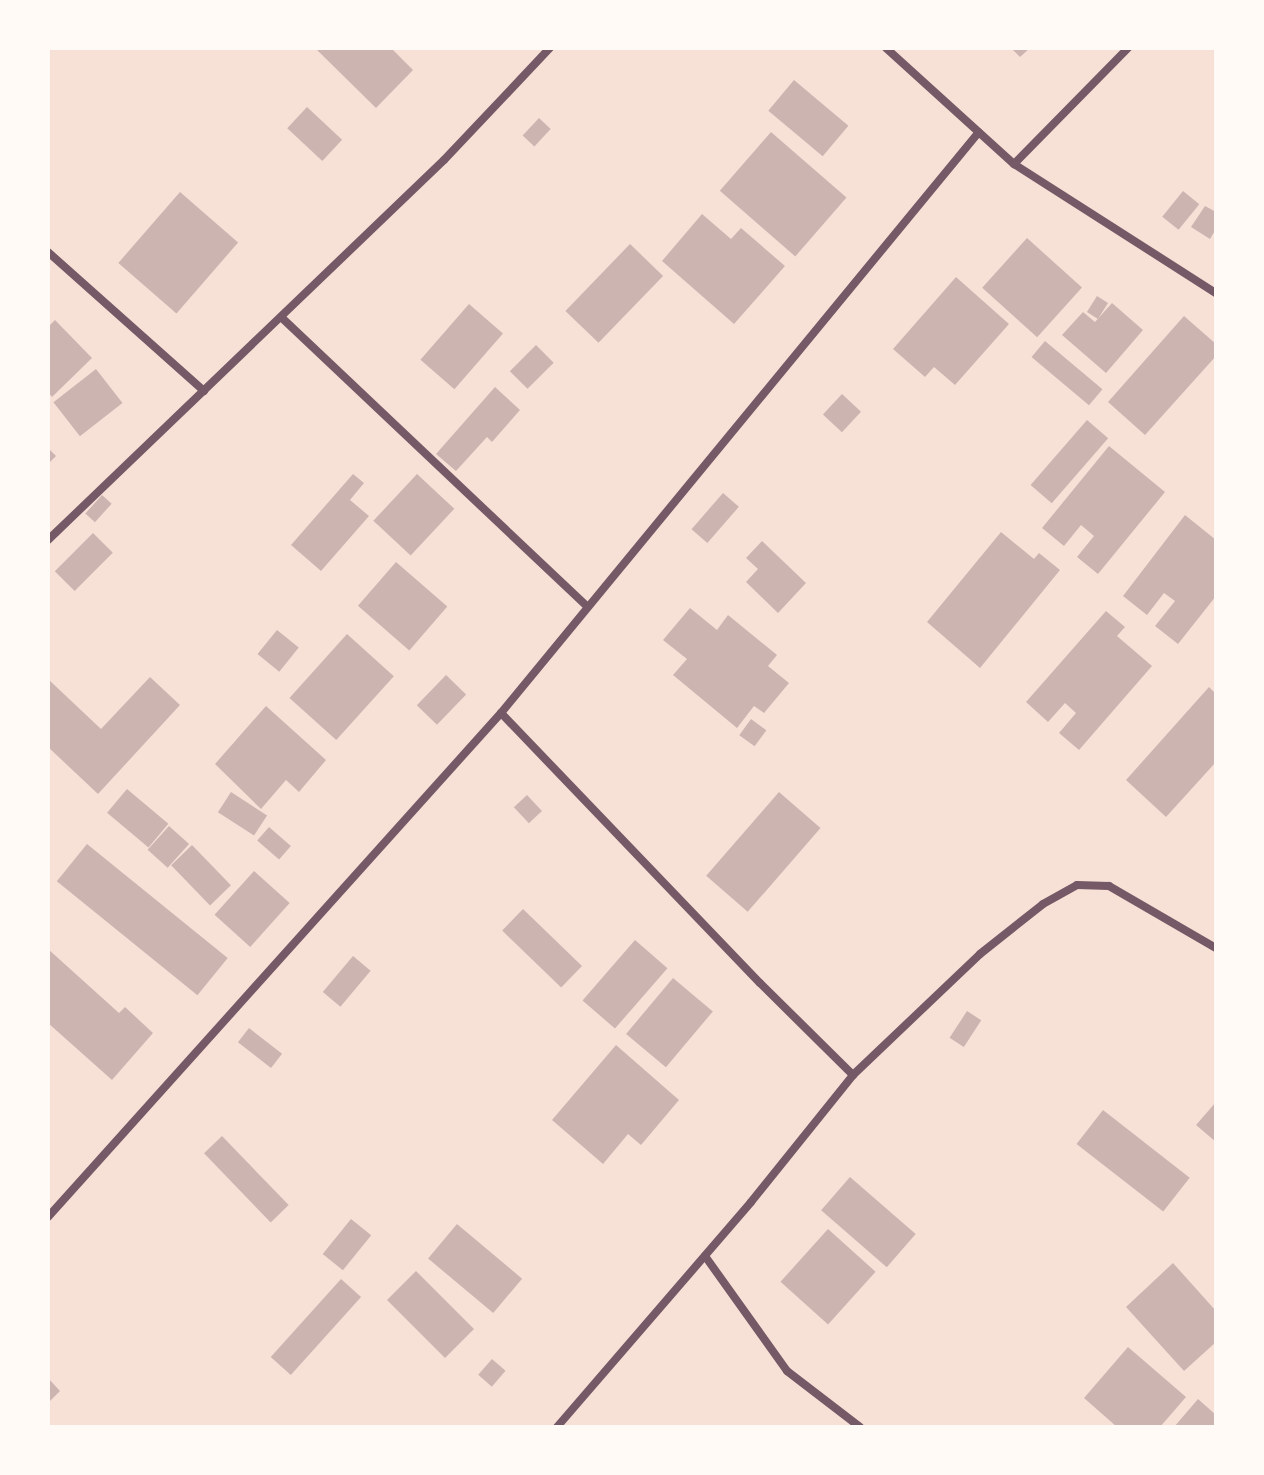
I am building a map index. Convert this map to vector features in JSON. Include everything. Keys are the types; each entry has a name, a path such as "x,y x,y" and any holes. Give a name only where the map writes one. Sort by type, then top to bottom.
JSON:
{"street":[{"path":"48,540 444,160 550,48"},
{"path":"886,48 1014,164 1216,293"},
{"path":"1014,164 1128,48"},
{"path":"48,1217 501,713 979,132"},
{"path":"48,252 204,391"},
{"path":"281,317 588,607"},
{"path":"501,713 760,983 853,1075"},
{"path":"557,1427 705,1256 853,1075 980,954 1043,904 1077,885 1109,886 1216,948"},
{"path":"705,1256 787,1371 860,1427"}],"building":[{"path":"315,48 391,48 413,70 376,108"},
{"path":"1011,48 1030,48 1020,57"},
{"path":"794,80 848,126 823,156 768,111"},
{"path":"307,107 342,140 322,161 287,128"},
{"path":"539,118 551,129 534,146 523,136"},
{"path":"771,132 846,198 795,256 720,191"},
{"path":"1183,191 1199,204 1179,230 1162,217"},
{"path":"180,192 238,243 176,313 118,263"},
{"path":"1205,206 1216,212 1216,229 1210,239 1191,227"},
{"path":"702,214 731,239 741,228 785,266 734,324 662,261"},
{"path":"1027,238 1082,288 1037,337 982,288"},
{"path":"630,244 663,276 598,343 565,311"},
{"path":"956,277 1009,324 955,385 934,367 925,377 893,349"},
{"path":"1097,296 1108,303 1098,319 1087,312"},
{"path":"1112,303 1143,330 1106,373 1062,335 1083,312 1095,322"},
{"path":"469,304 503,334 454,389 420,360"},
{"path":"1184,316 1216,344 1216,356 1145,435 1108,402"},
{"path":"55,320 92,358 52,397 48,392 48,327"},
{"path":"1045,341 1102,389 1089,405 1032,357"},
{"path":"536,345 554,363 528,389 510,371"},
{"path":"96,369 122,403 80,436 53,402"},
{"path":"495,387 520,410 492,442 487,437 456,471 436,454"},
{"path":"842,394 861,412 842,432 823,414"},
{"path":"1087,420 1108,438 1052,503 1031,485"},
{"path":"1109,446 1165,492 1098,574 1077,557 1094,536 1081,525 1064,546 1042,528"},
{"path":"48,448 56,456 48,464"},
{"path":"353,474 364,483 350,500 369,516 321,571 291,545"},
{"path":"417,474 454,509 411,556 373,521"},
{"path":"723,493 739,507 707,543 692,529"},
{"path":"102,495 112,504 95,522 85,514"},
{"path":"1185,515 1216,540 1216,596 1178,644 1155,626 1175,601 1164,593 1147,615 1123,596"},
{"path":"1001,532 1034,559 1039,553 1060,570 980,668 927,622"},
{"path":"93,533 113,553 75,591 55,571"},
{"path":"762,541 806,583 778,613 746,582 758,569 746,558"},
{"path":"396,562 447,607 409,650 358,606"},
{"path":"690,608 717,630 728,615 777,655 768,666 789,683 764,713 754,706 737,728 673,675 687,659 663,640"},
{"path":"1106,611 1125,627 1117,636 1152,666 1079,750 1059,733 1076,713 1065,703 1048,722 1026,702"},
{"path":"277,630 299,648 279,672 257,654"},
{"path":"347,634 394,676 336,740 289,698"},
{"path":"446,675 466,694 437,725 417,705"},
{"path":"150,677 180,705 98,794 48,747 48,679 101,729"},
{"path":"1209,687 1216,694 1216,762 1166,817 1126,780"},
{"path":"266,706 326,760 299,792 286,780 261,809 215,764"},
{"path":"751,719 766,730 755,746 739,735"},
{"path":"127,789 168,824 148,847 107,813"},
{"path":"231,792 267,815 254,836 218,812"},
{"path":"779,792 821,828 748,912 706,876"},
{"path":"527,795 542,811 529,823 514,807"},
{"path":"169,826 189,844 168,868 148,850"},
{"path":"269,827 291,846 279,860 257,841"},
{"path":"87,844 228,958 197,995 57,881"},
{"path":"192,845 231,885 210,905 171,865"},
{"path":"254,871 290,903 250,947 215,915"},
{"path":"523,909 582,966 561,988 502,931"},
{"path":"635,940 667,968 615,1029 583,1000"},
{"path":"48,949 119,1013 125,1007 153,1033 112,1080 48,1023"},
{"path":"353,956 371,971 340,1007 323,992"},
{"path":"673,978 713,1011 666,1067 626,1034"},
{"path":"967,1011 981,1020 964,1047 950,1038"},
{"path":"249,1028 282,1054 271,1068 238,1042"},
{"path":"616,1045 679,1100 641,1145 628,1134 603,1164 552,1120"},
{"path":"1216,1102 1216,1142 1196,1125"},
{"path":"1103,1110 1190,1178 1163,1212 1077,1144"},
{"path":"222,1136 289,1205 271,1222 204,1153"},
{"path":"850,1177 916,1234 887,1267 821,1210"},
{"path":"351,1219 371,1235 343,1270 323,1254"},
{"path":"457,1224 522,1279 493,1313 428,1258"},
{"path":"828,1229 876,1272 828,1325 780,1282"},
{"path":"1173,1263 1216,1311 1216,1342 1184,1371 1126,1307"},
{"path":"416,1271 474,1329 445,1358 387,1300"},
{"path":"341,1279 361,1297 291,1375 271,1357"},
{"path":"1128,1347 1186,1397 1160,1427 1117,1427 1084,1398"},
{"path":"492,1359 506,1371 492,1387 478,1375"},
{"path":"48,1378 60,1391 48,1403"},
{"path":"1198,1399 1216,1415 1216,1427 1174,1427"}]}
